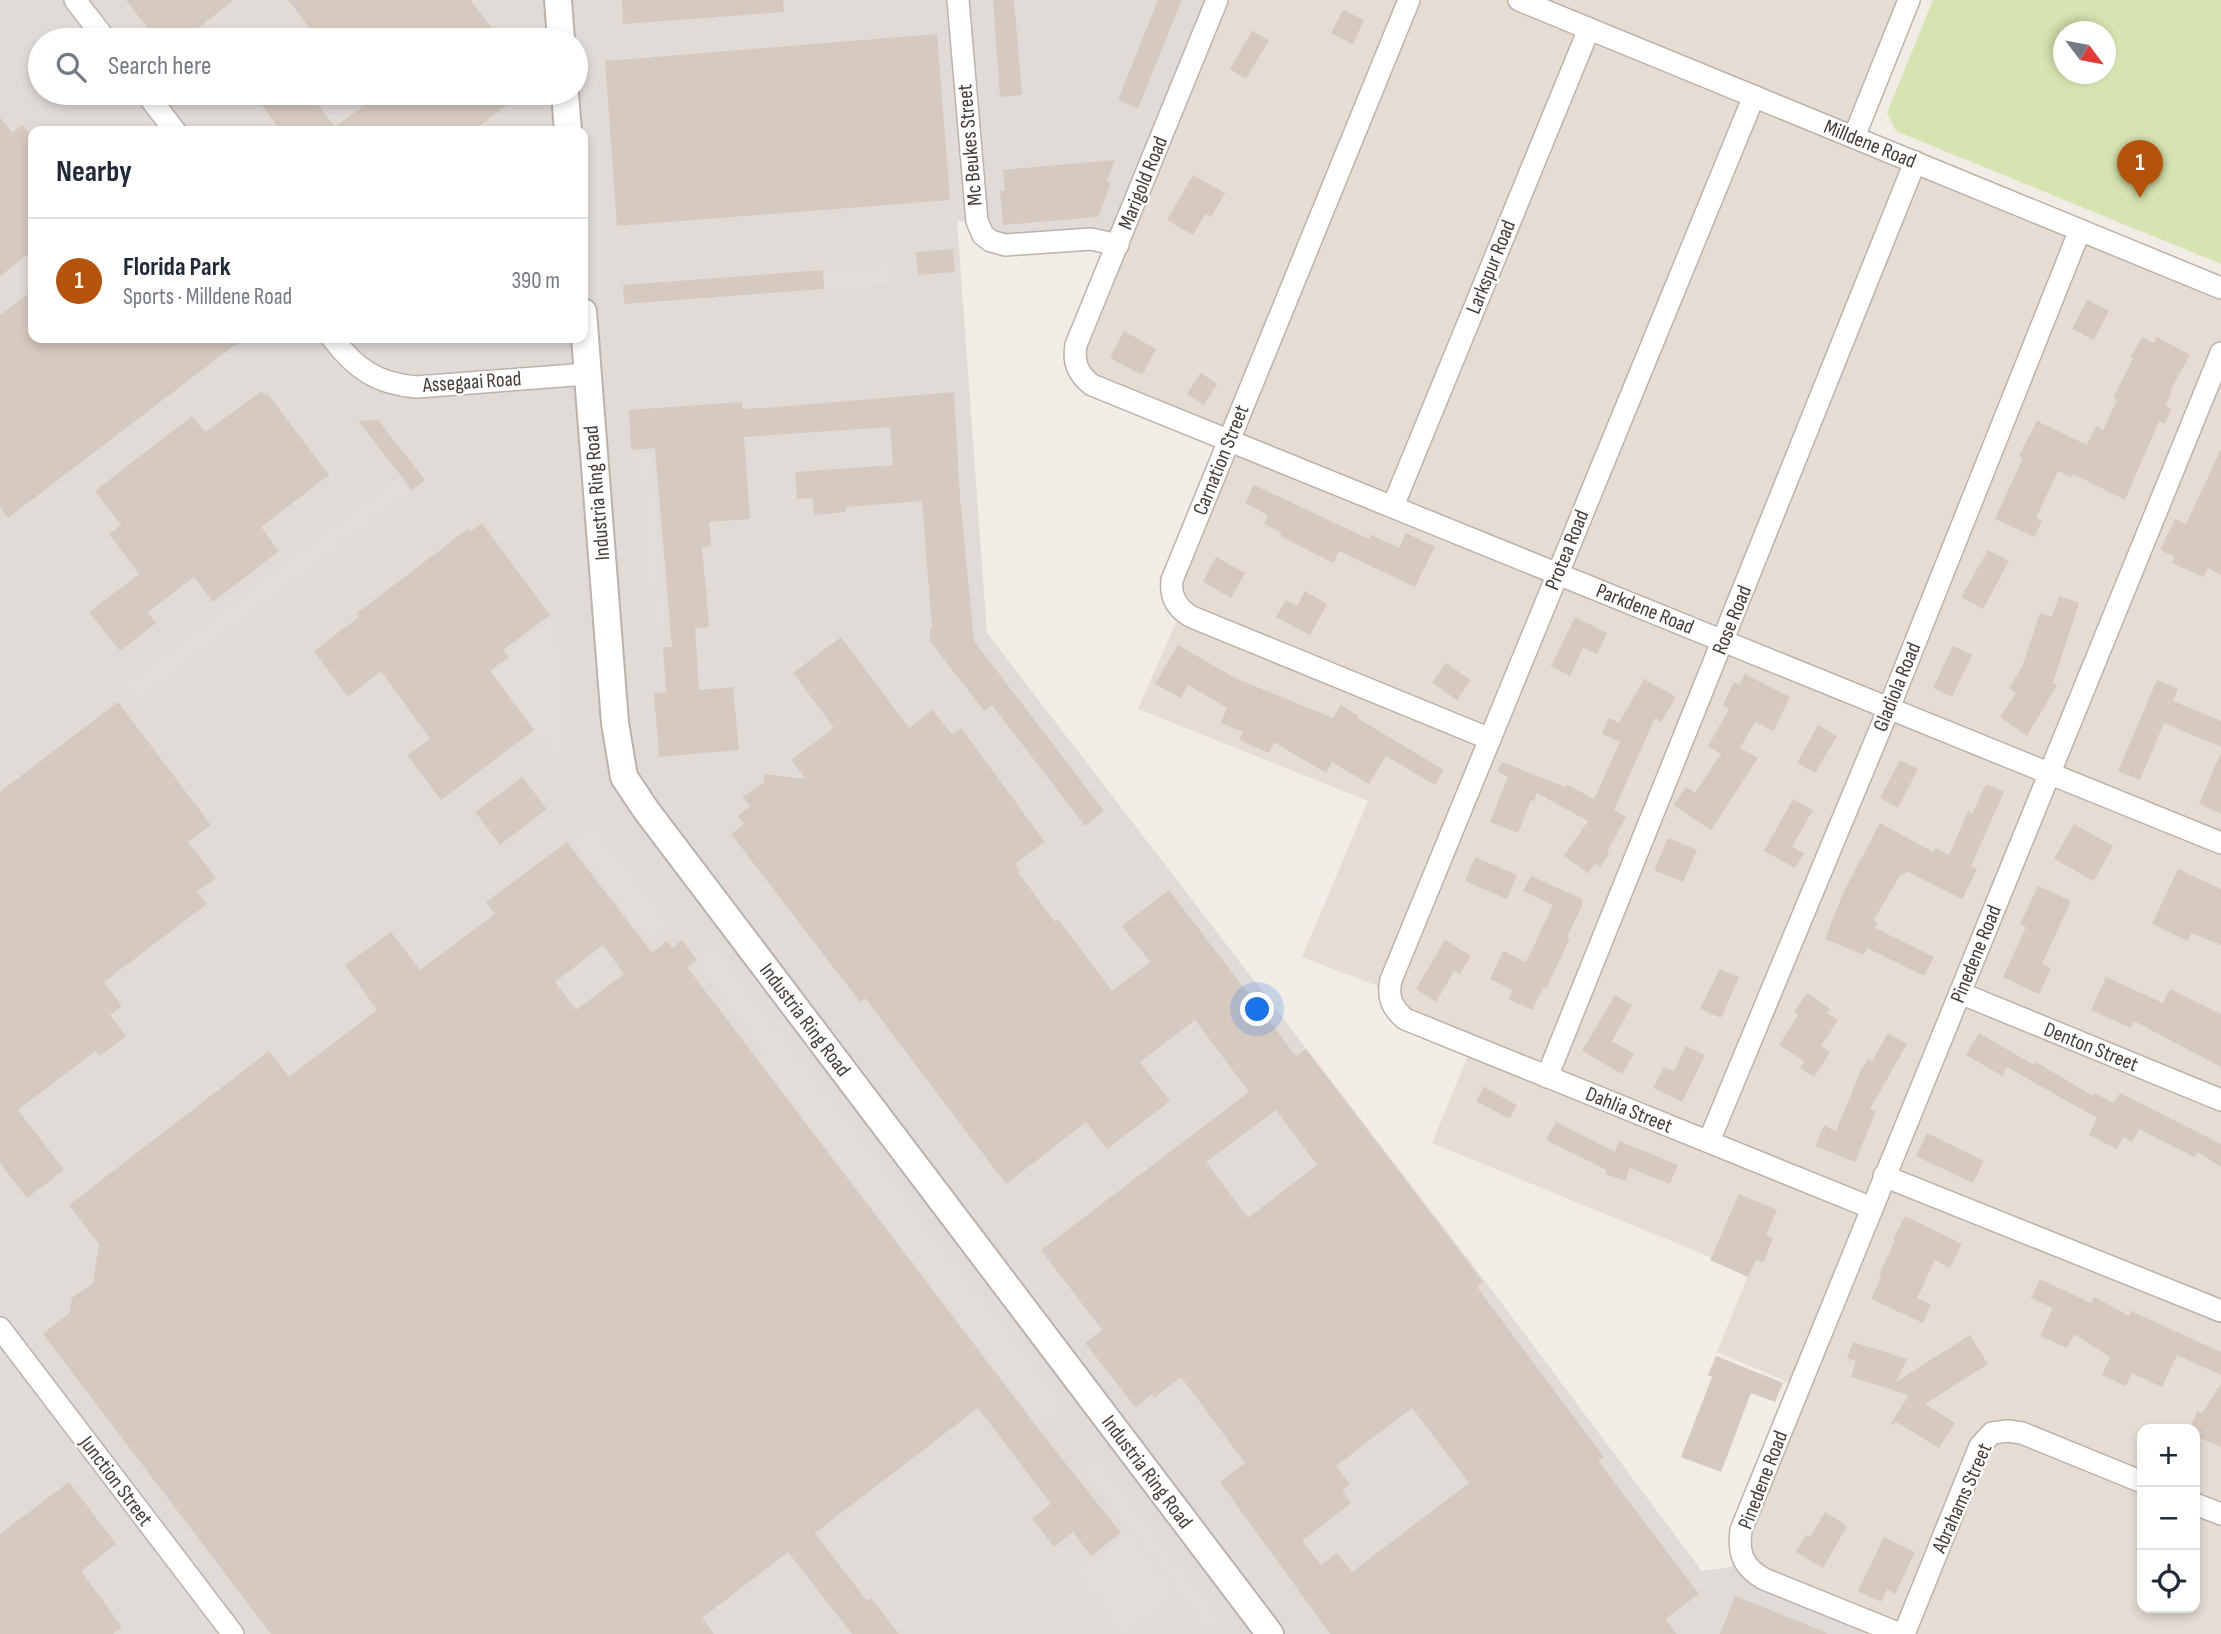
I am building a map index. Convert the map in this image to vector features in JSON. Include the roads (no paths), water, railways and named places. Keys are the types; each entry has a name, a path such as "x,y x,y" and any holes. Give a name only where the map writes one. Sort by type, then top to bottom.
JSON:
{"street":[{"path":"75,0 97,28"},
{"path":"558,0 560,28"},
{"name":"Mc Beukes Street","path":"958,0 972,169 980,230 991,241 1004,245 1091,239 1118,245"},
{"name":"Marigold Road","path":"1077,367 1076,345 1217,0"},
{"name":"Carnation Street","path":"1409,0 1228,440 1172,580 1171,591 1179,608 1192,617 1490,739"},
{"name":"Milldene Road","path":"1519,0 2221,288"},
{"path":"1854,138 1909,0"},
{"name":"Larkspur Road","path":"1393,506 1589,29"},
{"name":"Protea Road","path":"1392,1005 1389,988 1391,980 1754,96"},
{"path":"155,105 171,126"},
{"path":"566,105 568,126"},
{"name":"Rose Road","path":"1547,1077 1915,162"},
{"name":"Gladiola Road","path":"1709,1141 1889,708 2080,230"},
{"name":"Assegaai Road","path":"336,343 356,366 380,379 405,386 587,373"},
{"name":"Industria Ring Road","path":"585,343 615,723 625,777 696,877 1270,1634"},
{"name":"Pinedene Road","path":"1902,1634 1764,1579 1750,1570 1741,1558 1741,1531 2221,353"},
{"name":"Parkdene Road","path":"1077,367 1084,379 1092,385 2221,843"},
{"name":"Denton Street","path":"1960,993 2221,1100"},
{"name":"Dahlia Street","path":"1392,1005 1405,1018 1872,1208"},
{"path":"1884,1176 2221,1311"},
{"name":"Junction Street","path":"0,1328 233,1634"},
{"name":"Abrahams Street","path":"1902,1634 1980,1446 1992,1433 2022,1433 2137,1480"},
{"path":"2200,1506 2221,1514"}],"place":[{"name":"Florida Park","path":"2140,198"}]}
